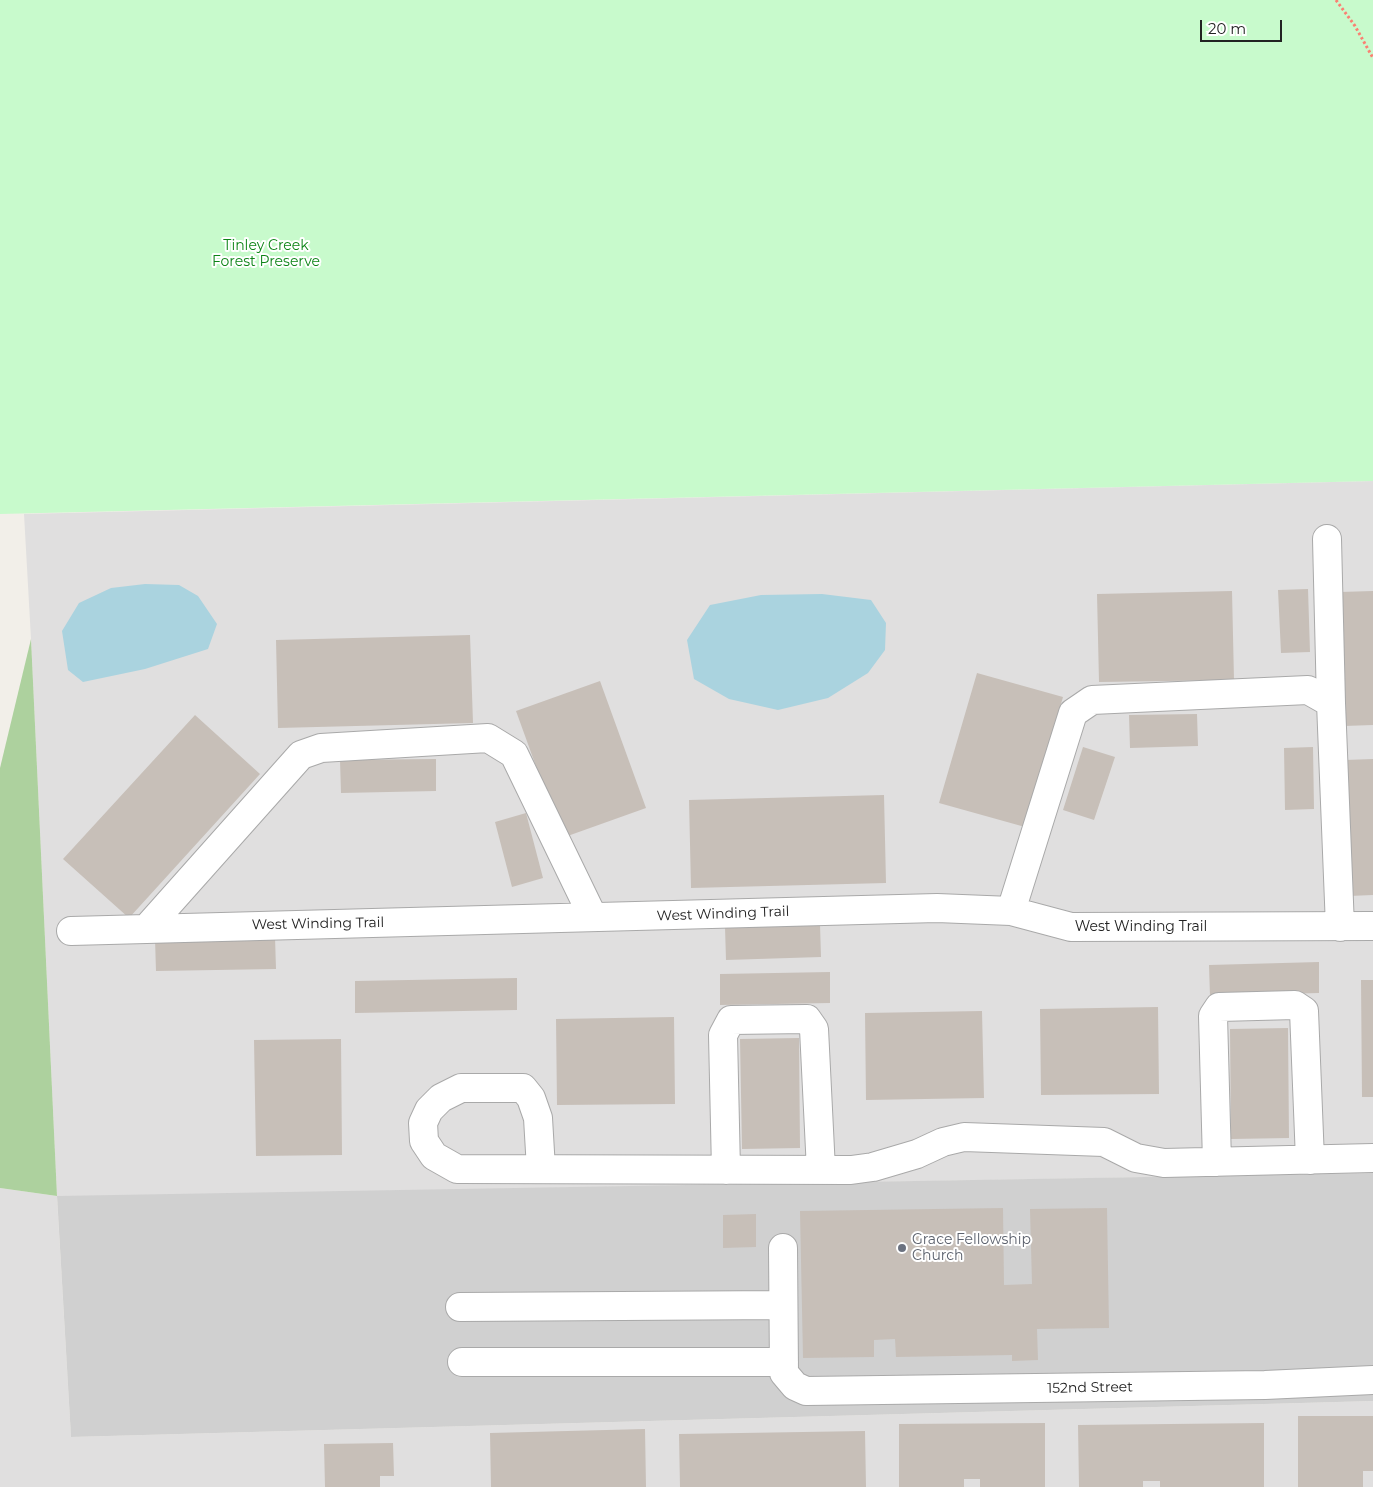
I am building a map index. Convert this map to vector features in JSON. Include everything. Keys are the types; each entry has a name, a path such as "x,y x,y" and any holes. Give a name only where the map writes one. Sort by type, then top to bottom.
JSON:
{"street":[{"path":"1327,539 1340,927"},
{"path":"1011,911 1073,713 1092,700 1308,690 1332,703"},
{"path":"146,929 301,755 321,748 488,738 514,754 593,917"},
{"name":"West Winding Trail","path":"72,931 937,908 1011,911 1071,928 1373,926"},
{"path":"1218,1162 1213,1016 1218,1007 1295,1005 1304,1011 1310,1160"},
{"path":"726,1170 723,1035 731,1020 808,1019 814,1029 821,1170"},
{"path":"541,1169 538,1118 531,1098 523,1088 461,1088 441,1098 429,1110 423,1123 424,1141 434,1156 457,1169 851,1170 873,1167 917,1154 943,1142 964,1137 1104,1142 1136,1158 1164,1163 1373,1158"},
{"path":"462,1362 784,1362 783,1248"},
{"path":"460,1307 783,1305"},
{"name":"152nd Street","path":"784,1362 784,1373 795,1386 806,1391 1265,1385 1373,1380"}],"path":[{"path":"1336,0 1355,26 1373,58"}],"shaded area":[{"path":"1373,481 1373,1173 57,1197 71,1437 1373,1401 1373,1487 0,1487 0,1188 57,1196 24,514"},
{"path":"1373,1173 1373,1401 71,1437 57,1196"}],"green space":[{"name":"Tinley Creek Forest Preserve","path":"0,0 1373,0 1373,481 0,514"},
{"path":"31,639 57,1196 0,1188 0,768"}],"water":[{"path":"145,584 179,585 198,596 217,624 208,649 145,669 83,682 68,670 62,631 79,603 111,588"},
{"path":"822,594 871,600 886,623 885,650 868,673 828,698 778,710 729,699 694,679 687,640 710,605 761,595"}],"building":[{"path":"1308,589 1310,652 1281,653 1278,590"},
{"path":"1232,591 1234,680 1099,682 1097,594"},
{"path":"1373,591 1373,725 1344,726 1340,592"},
{"path":"470,635 473,723 278,728 276,640"},
{"path":"977,673 1063,697 1025,827 939,803"},
{"path":"600,681 646,808 562,838 516,711"},
{"path":"1197,714 1198,746 1130,748 1129,715"},
{"path":"195,715 260,774 129,918 63,859"},
{"path":"1083,747 1115,757 1094,820 1063,810"},
{"path":"1313,747 1314,809 1285,810 1284,748"},
{"path":"436,759 436,791 341,793 340,760"},
{"path":"1373,759 1373,895 1349,896 1345,760"},
{"path":"884,795 886,883 691,888 689,800"},
{"path":"526,813 543,878 512,887 495,822"},
{"path":"820,924 821,957 726,960 725,927"},
{"path":"275,937 276,969 156,971 155,939"},
{"path":"1319,962 1319,993 1210,996 1209,965"},
{"path":"830,972 830,1003 720,1005 720,974"},
{"path":"517,978 517,1010 355,1013 355,981"},
{"path":"1361,980 1373,980 1373,1097 1362,1097"},
{"path":"1158,1007 1159,1094 1041,1095 1040,1009"},
{"path":"982,1011 984,1098 866,1100 865,1013"},
{"path":"674,1017 675,1104 557,1105 556,1019"},
{"path":"1288,1028 1289,1138 1231,1139 1230,1029"},
{"path":"799,1038 800,1148 742,1149 740,1039"},
{"path":"341,1039 342,1155 256,1156 254,1040"},
{"name":"Grace Fellowship Church","path":"1003,1208 1004,1285 1032,1284 1030,1209 1107,1208 1109,1328 1037,1329 1038,1360 1012,1361 1012,1355 896,1357 895,1339 874,1340 874,1357 803,1358 800,1211"},
{"path":"756,1214 756,1247 723,1248 723,1215"},
{"path":"1298,1416 1373,1416 1373,1471 1363,1471 1363,1487 1298,1487"},
{"path":"1045,1423 1045,1487 980,1487 980,1479 964,1479 964,1487 899,1487 899,1424"},
{"path":"1264,1423 1264,1487 1160,1487 1160,1481 1143,1481 1143,1487 1079,1487 1078,1425"},
{"path":"645,1429 646,1487 491,1487 490,1433"},
{"path":"865,1431 866,1487 680,1487 679,1434"},
{"path":"393,1443 394,1476 380,1476 380,1487 325,1487 324,1444"}],"place":[{"name":"Grace Fellowship Church","path":"902,1248"}]}
